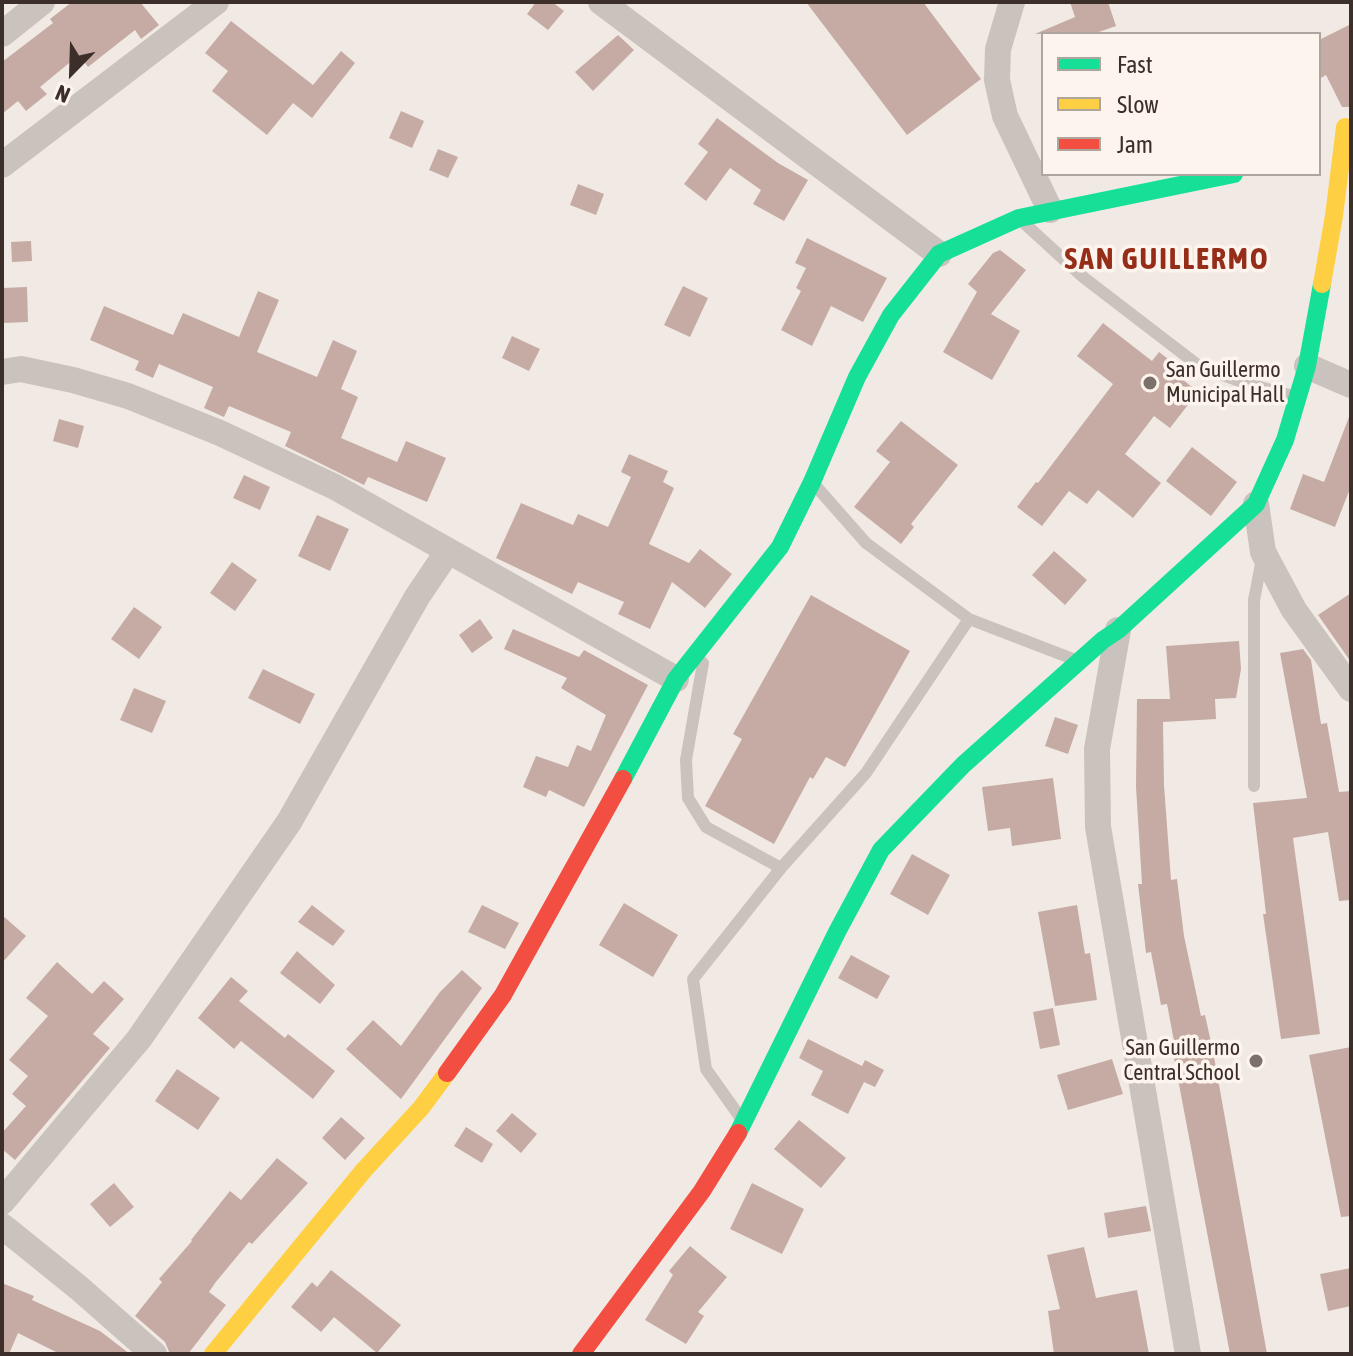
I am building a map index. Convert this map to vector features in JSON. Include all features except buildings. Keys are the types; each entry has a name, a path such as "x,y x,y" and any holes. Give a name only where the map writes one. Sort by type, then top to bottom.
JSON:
{"street":[{"path":"2,34 42,2"},
{"path":"2,165 216,2"},
{"path":"601,2 939,254"},
{"path":"1012,2 998,49 997,80 1005,116 1050,210"},
{"path":"1321,137 1348,125"},
{"path":"581,1354 702,1191 744,1123 837,932 881,850 963,765 1256,504 1300,398 1348,125"},
{"path":"213,1354 364,1170 421,1108 503,995 676,679 780,547 857,377 891,315 939,254 1019,218 1224,176"},
{"path":"1307,366 1351,385"},
{"path":"2,372 21,369 73,380 128,396 207,428 335,487 676,679"},
{"path":"1256,504 1263,552 1294,610 1351,689"},
{"path":"2,1202 139,1039 289,822 417,597 448,551"},
{"path":"1118,630 1097,749 1098,827 1188,1354"},
{"path":"2,1226 154,1354"}],"lane":[{"path":"1019,218 1083,277 1199,366 1300,398"},
{"path":"812,482 866,543 969,619 1079,661"},
{"path":"1254,786 1254,600 1263,552"},
{"path":"744,1123 706,1069 693,979 781,868 866,773 969,619"},
{"path":"706,640 686,760 688,798 706,827 781,868"}],"traffic: fast":[{"path":"623,779 676,679 780,547 857,377 891,315 939,254 1019,218 1224,176"},
{"path":"738,1133 881,850 963,765 1256,504 1285,440 1307,366 1322,284"}],"traffic: slow":[{"path":"1322,284 1345,127"},
{"path":"213,1354 364,1170 421,1108 447,1073"}],"traffic: jam":[{"path":"447,1073 503,995 623,779"},
{"path":"581,1354 702,1191 738,1133"}],"place":[{"name":"San Guillermo Municipal Hall","path":"1150,383"},
{"name":"San Guillermo Central School","path":"1256,1061"}],"district":[{"name":"SAN GUILLERMO","path":"1167,260"}]}
